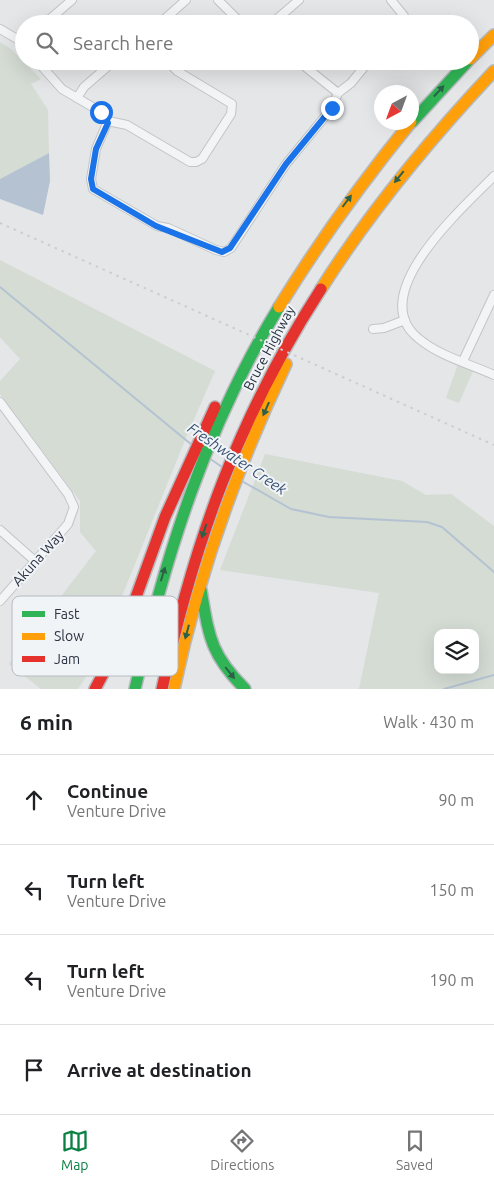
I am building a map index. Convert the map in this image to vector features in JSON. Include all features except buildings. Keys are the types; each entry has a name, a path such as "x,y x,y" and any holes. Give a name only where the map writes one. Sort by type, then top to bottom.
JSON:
{"highway":[{"name":"Bruce Highway","path":"479,50 494,35"},
{"name":"Bruce Highway","path":"419,113 460,70"},
{"name":"Bruce Highway","path":"226,488 282,352 312,300 387,191 456,111 494,71"},
{"name":"Bruce Highway","path":"194,467 212,425 271,318 330,224 405,130"},
{"path":"136,596 153,548 194,467"},
{"path":"155,596 194,467"},
{"path":"178,672 199,584 226,488"},
{"path":"178,616 226,488"},
{"path":"199,584 205,622 214,648 232,677 245,689"},
{"path":"95,689 102,676"},
{"path":"135,689 138,676"},
{"path":"162,689 165,676"},
{"path":"174,689 177,676"}],"street":[{"path":"54,15 72,0"},
{"path":"169,15 186,0"},
{"path":"218,0 233,15"},
{"path":"282,15 299,0"},
{"path":"390,0 403,15"},
{"path":"0,30 15,39"},
{"path":"45,70 62,89 101,112 108,121 127,125 190,162 196,162 202,159 232,114 232,104 178,70"},
{"path":"77,98 84,87 104,70"},
{"path":"309,70 338,93"},
{"path":"108,121 96,149 91,179 93,189 156,226 222,252 230,248 286,164 332,108 338,93 351,83 362,70"},
{"path":"494,176 440,234 420,259 404,288 402,305 405,320 410,330 425,344 494,375"},
{"path":"463,361 491,311 494,295"},
{"path":"373,329 384,328 405,320"},
{"name":"Akuna Way","path":"0,402 68,494 74,507 74,513 68,524 0,601"},
{"path":"0,530 35,561"}],"shaded area":[{"path":"0,42 15,53 15,70 32,70 41,79 31,84 48,110 49,153 0,179"},
{"path":"0,260 215,371 122,596 61,596 96,551 80,532 80,501 0,394 0,381 20,359 0,337"},
{"path":"458,364 473,371 459,403 446,398"},
{"path":"265,454 402,481 426,495 451,494 494,526 494,689 359,689 379,593 220,570"},
{"path":"24,676 86,676 78,689 41,689"}],"water":[{"path":"49,153 50,181 43,215 0,199 0,179"}],"waterway":[{"name":"Freshwater Creek","path":"0,287 192,445"},
{"name":"Freshwater Creek","path":"209,458 222,467"},
{"name":"Freshwater Creek","path":"240,480 291,509 329,517 427,522 442,527 494,572"},
{"name":"Freshwater Creek","path":"444,689 494,675"}],"railway":[{"path":"0,223 494,445"}],"traffic: fast":[{"path":"419,114 460,70"},
{"path":"158,596 191,492 210,444 230,397 279,307"},
{"path":"201,590 206,620 213,644 224,665 245,689"},
{"path":"135,689 138,676"}],"traffic: slow":[{"path":"479,50 494,35"},
{"path":"321,289 360,231 402,176 494,71"},
{"path":"279,307 342,212 405,130"},
{"path":"178,672 195,605 220,523 251,443 286,364"},
{"path":"174,689 177,676"}],"traffic: jam":[{"path":"178,624 205,531 243,433 266,384 321,289"},
{"path":"136,596 165,517 215,407"},
{"path":"95,689 102,676"},
{"path":"162,689 165,676"}],"route":[{"path":"101,112 108,123 96,149 91,179 91,185 96,193 156,226 168,228 222,252 230,248 286,164 332,108"}]}
